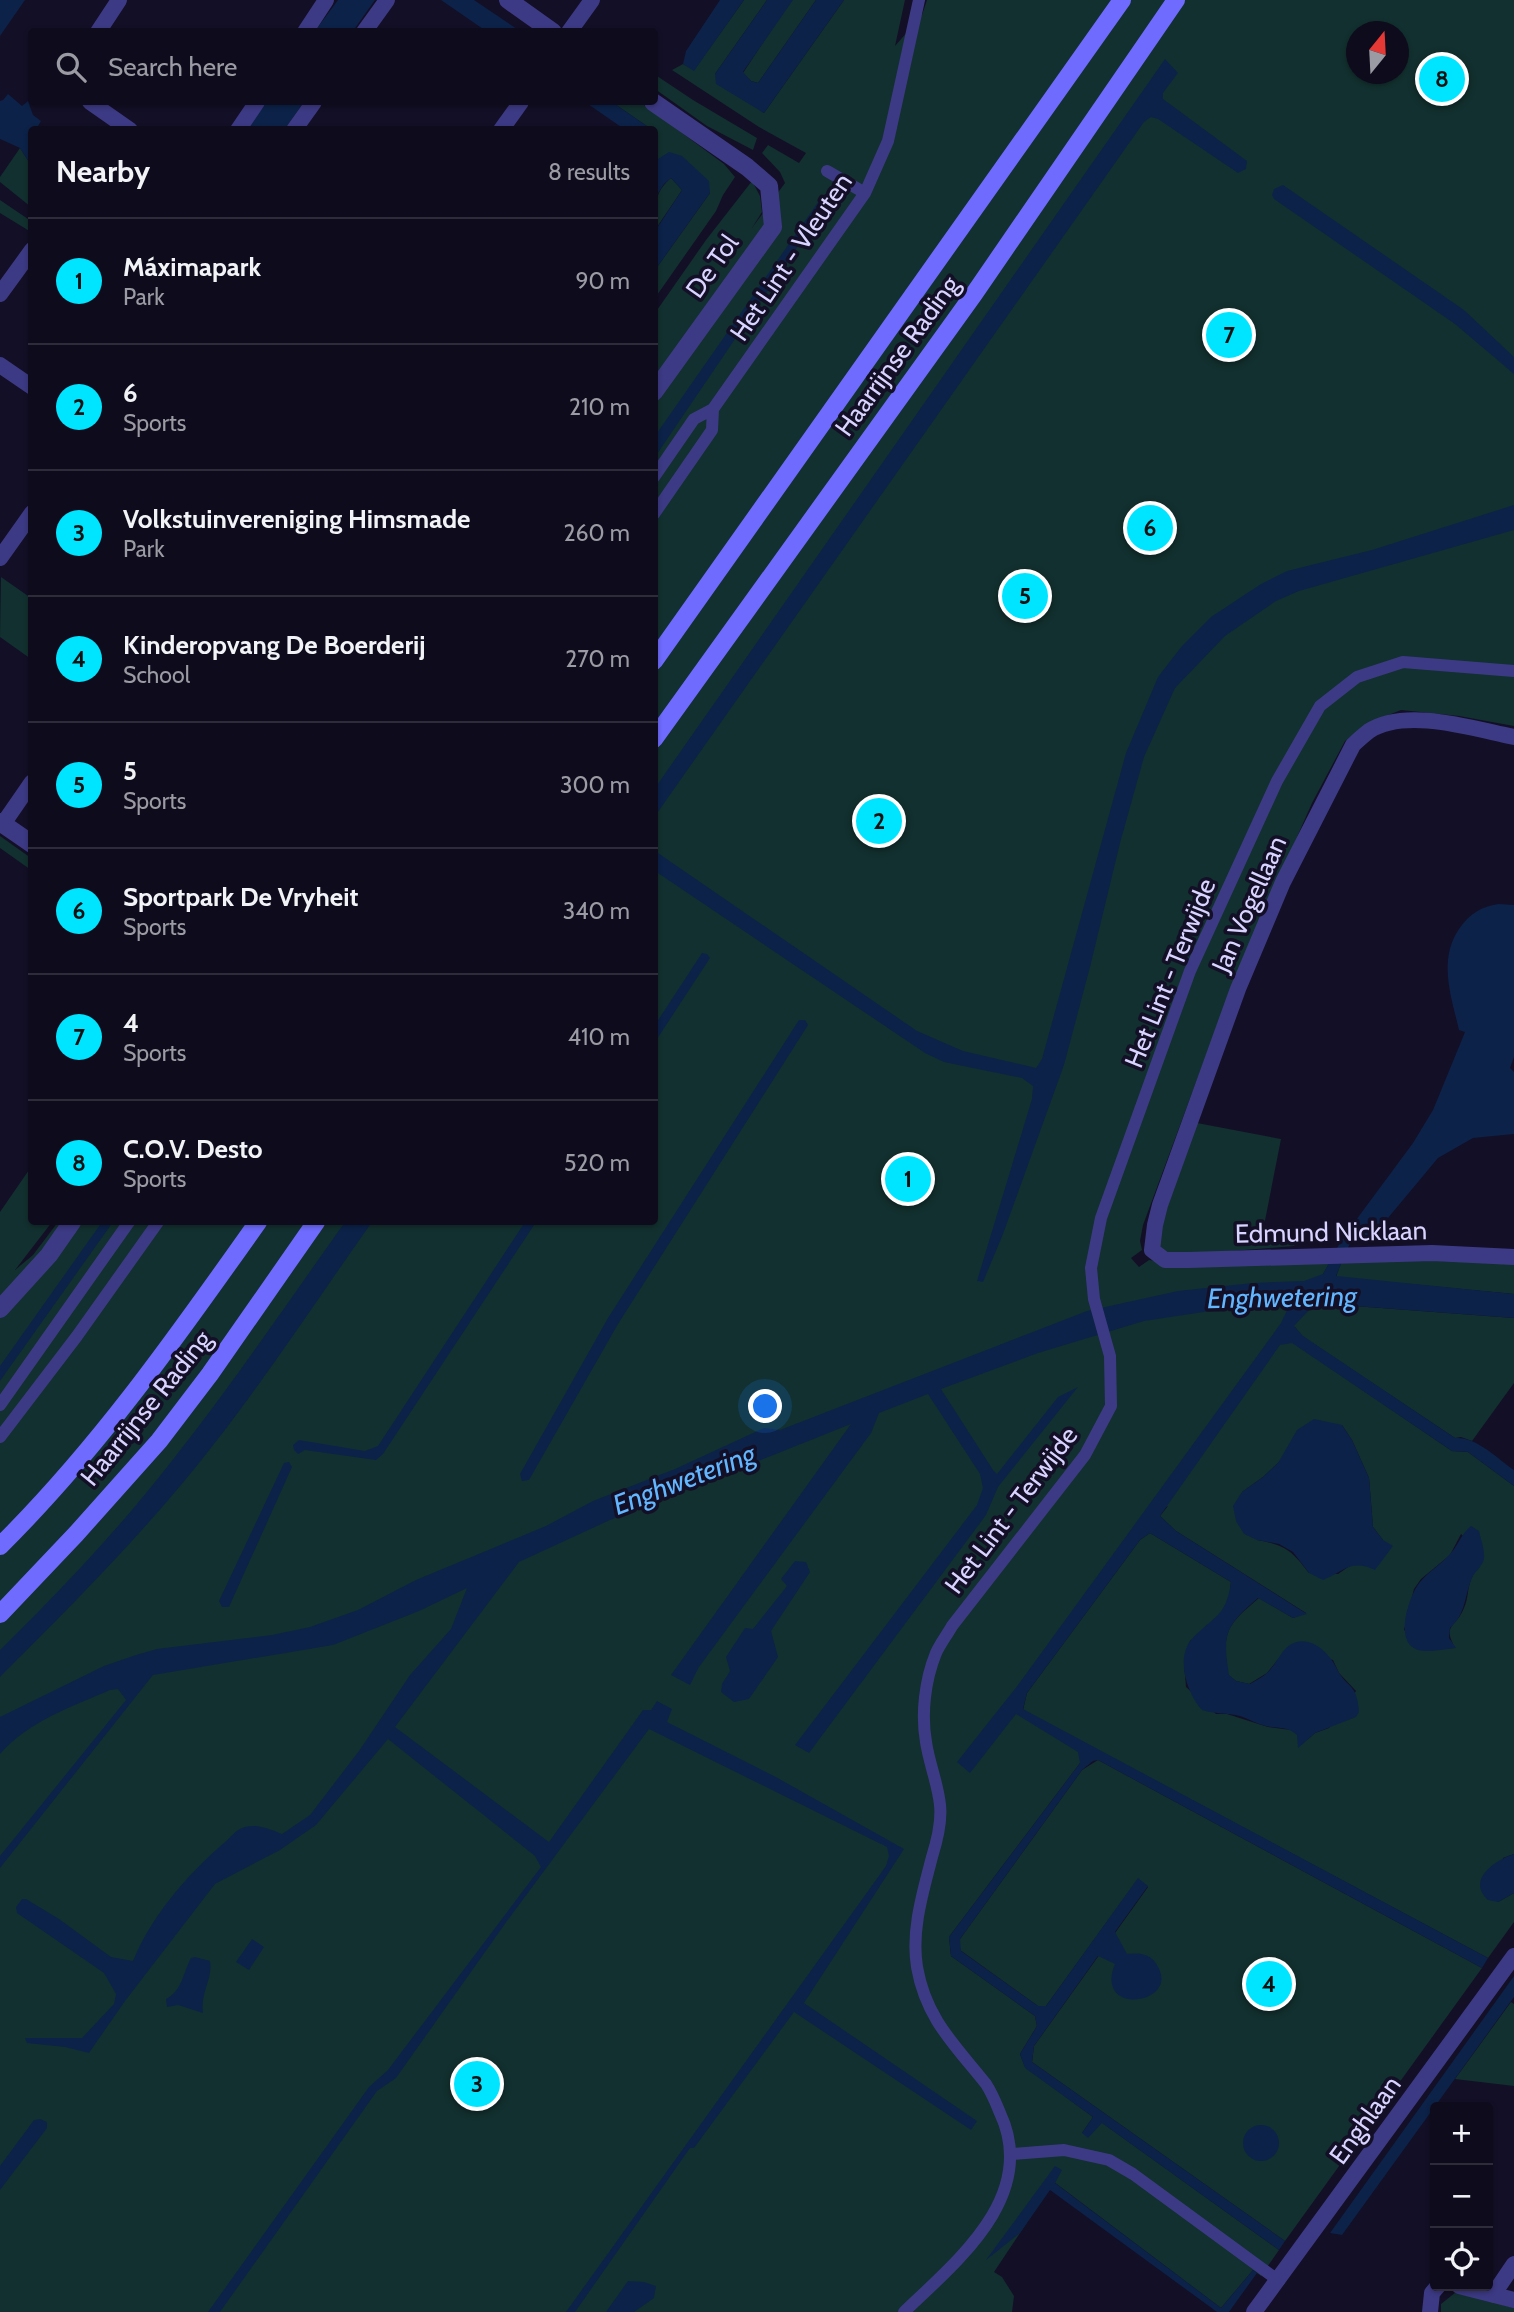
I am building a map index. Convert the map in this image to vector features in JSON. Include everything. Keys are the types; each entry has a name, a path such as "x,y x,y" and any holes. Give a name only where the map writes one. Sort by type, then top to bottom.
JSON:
{"main road":[{"name":"Haarrijnse Rading","path":"658,655 1122,0"},
{"name":"Haarrijnse Rading","path":"658,732 974,293 1176,0"},
{"name":"Haarrijnse Rading","path":"0,1546 103,1434 172,1345 256,1225"},
{"name":"Haarrijnse Rading","path":"0,1614 76,1535 159,1441 210,1374 314,1225"}],"street":[{"path":"101,28 119,0"},
{"path":"308,28 326,0"},
{"path":"367,28 387,0"},
{"path":"508,0 546,28"},
{"path":"572,28 592,0"},
{"name":"Het Lint - Vleuten","path":"658,471 694,419 713,409 865,193 888,141 919,0"},
{"path":"94,105 124,126"},
{"path":"241,126 255,105"},
{"path":"297,126 312,105"},
{"path":"504,126 519,105"},
{"name":"De Tol","path":"657,105 747,167 769,186 773,227 658,387"},
{"path":"827,171 865,193"},
{"path":"0,294 28,256"},
{"path":"0,365 28,384"},
{"name":"Het Lint - Vleuten","path":"658,508 712,430 713,409"},
{"path":"0,558 28,519"},
{"name":"Het Lint - Terwijde","path":"904,2312 966,2252 993,2217 1012,2154 1004,2122 988,2087 938,2025 921,1987 917,1964 916,1933 922,1897 938,1836 940,1806 925,1739 925,1693 936,1653 952,1626 1085,1455 1111,1406 1110,1356 1094,1299 1091,1268 1101,1218 1190,971 1278,781 1320,706 1357,677 1403,662 1514,671"},
{"name":"Jan Vogellaan","path":"1152,1250 1160,1205 1238,989 1283,882 1353,745 1370,730 1389,722 1411,719 1514,737"},
{"path":"28,787 1,823 28,841"},
{"path":"0,1309 49,1255 70,1225"},
{"path":"0,1405 127,1225"},
{"path":"0,1437 78,1336 156,1225"},
{"name":"Edmund Nicklaan","path":"1152,1250 1165,1259 1176,1260 1432,1253 1514,1257"},
{"path":"58,1322 78,1336"},
{"name":"Enghlaan","path":"1255,2312 1514,1956"},
{"path":"1012,2154 1064,2150 1109,2160 1133,2174 1279,2281"},
{"path":"1493,2295 1514,2264"},
{"path":"1430,2312 1433,2291"},
{"path":"1477,2291 1514,2300"}],"green space":[{"path":"744,0 767,0 715,74 764,113 844,0 905,0 895,46 922,15 927,0 1514,0 1514,726 1459,716 1401,710 1366,724 1345,741 1312,803 1235,977 1143,1225 1140,1241 1142,1250 1131,1258 1139,1267 1149,1260 1163,1262 1333,1257 1323,1274 1310,1309 1328,1304 1514,1318 1514,1383 1472,1441 1455,1438 1302,1336 1295,1327 1292,1342 1452,1451 1468,1452 1514,1486 1514,1854 1503,1858 1498,1902 1514,1893 1514,1922 1488,1958 1023,1710 1027,1693 1140,1540 1150,1533 1231,1582 1229,1600 1221,1613 1190,1641 1184,1662 1186,1687 1216,1714 1227,1714 1268,1727 1291,1730 1297,1734 1301,1745 1315,1733 1329,1728 1356,1691 1339,1673 1333,1660 1287,1648 1267,1673 1249,1684 1236,1681 1228,1675 1226,1639 1229,1630 1239,1616 1259,1598 1293,1618 1306,1613 1176,1531 1160,1516 1168,1506 1148,1516 1014,1708 1082,1748 1080,1763 949,1937 951,1956 1035,2016 1037,2026 1020,2054 1025,2067 1093,2117 1082,2133 1101,2122 1279,2250 1261,2276 1253,2270 1221,2308 1054,2182 994,2272 1002,2277 1014,2296 1012,2312 0,2312 0,1212 28,1171 28,1225 50,1225 15,1270 33,1255 56,1225 658,1225 658,309 752,181 760,196 762,212 752,228 785,183 780,172 762,153 768,145 799,163 806,153 759,127 672,70 683,64 694,70","holes":["1342,1425 1352,1440 1369,1478 1373,1527 1383,1540 1363,1564 1351,1565 1338,1574 1309,1573 1288,1550 1257,1540 1242,1492 1278,1463","1461,1534 1484,1555 1471,1579 1464,1608 1450,1630 1455,1648 1429,1649 1404,1630 1414,1589 1421,1579 1450,1555"]},
{"path":"791,0 816,0 758,83 751,81 743,73"},
{"path":"658,77 757,138 753,150 707,126 658,91"},
{"path":"616,105 644,105 724,164 735,177 716,211 658,294 658,266 710,193 658,160 658,126 647,126"},
{"path":"20,148 28,160 28,205 0,182 0,177"},
{"path":"671,178 682,190 658,226 658,195"},
{"path":"0,200 28,219 28,230 0,213"},
{"path":"1,577 28,596 28,657 0,637"},
{"path":"0,836 28,856 28,868 0,848"},
{"path":"1197,1123 1281,1139 1261,1241 1299,1240 1294,1246 1171,1256 1157,1244 1156,1231"},
{"path":"1343,1257 1514,1264 1514,1294 1336,1277"},
{"path":"1098,1760 1482,1968 1285,2241 1032,2062 1034,2046 1148,1887 1138,1879 1046,2006 1038,2006 960,1950 960,1939 1082,1770"},
{"path":"1511,2002 1514,2004 1514,2086 1455,2079"},
{"path":"1456,2292 1514,2308 1514,2312 1441,2312 1441,2304"}],"water":[{"path":"0,0 25,0 0,36"},
{"path":"338,0 375,0 355,28 317,28"},
{"path":"441,0 474,0 516,28 482,28"},
{"path":"720,0 744,0 694,71 683,64 686,51"},
{"path":"767,0 793,0 743,72 751,81 758,83 816,0 844,0 764,113 716,84 715,74"},
{"path":"1165,59 1178,73 1163,93 1163,99 1247,161 1246,169 1238,173 1158,119 1151,117 1144,122 658,812 658,784"},
{"path":"8,94 22,106 28,101 33,115 41,121 38,126 28,126 28,160 20,148 0,139 0,101"},
{"path":"263,105 302,105 287,126 248,126"},
{"path":"589,105 616,105 647,126 620,126"},
{"path":"669,152 682,156 709,181 710,193 658,266 658,226 682,190 671,178 658,193 658,159"},
{"path":"1283,185 1464,310 1514,357 1514,374 1455,324 1274,199 1274,189"},
{"path":"823,195 830,199 658,453 658,432"},
{"path":"1514,505 1514,530 1299,591 1276,601 1225,636 1175,688 1144,757 1064,1065 1003,1234 983,1282 977,1281 1032,1099 1033,1086 1022,1078 944,1062 925,1053 658,873 658,853 917,1031 963,1051 1036,1068 1042,1059 1126,753 1158,677 1182,646 1211,617 1261,584 1287,571 1372,550"},
{"name":"Enghwetering","path":"1499,904 1514,905 1514,1057 1510,1068 1514,1072 1514,1134 1473,1138 1438,1158 1368,1242 1351,1241 1336,1276 1514,1294 1514,1318 1328,1304 1310,1309 1294,1326 1303,1336 1455,1438 1479,1444 1514,1470 1514,1486 1468,1452 1452,1451 1292,1343 1280,1345 1160,1516 1176,1531 1307,1614 1293,1618 1258,1598 1239,1616 1229,1631 1226,1649 1229,1675 1236,1681 1250,1684 1268,1672 1285,1649 1300,1641 1308,1642 1328,1655 1354,1690 1359,1712 1356,1717 1315,1733 1298,1748 1297,1735 1290,1730 1263,1725 1240,1716 1202,1710 1188,1685 1184,1655 1192,1639 1222,1610 1231,1582 1150,1533 1140,1540 1027,1693 1023,1709 1488,1958 1482,1968 1098,1760 1082,1770 960,1939 961,1951 1038,2006 1046,2006 1138,1878 1148,1886 1115,1932 1127,1954 1144,1955 1154,1961 1161,1979 1158,1989 1149,1996 1125,1998 1116,1992 1112,1981 1115,1964 1098,1956 1034,2046 1032,2062 1285,2241 1279,2250 1102,2123 1088,2138 1082,2133 1093,2117 1025,2068 1020,2054 1037,2026 1035,2016 951,1956 949,1937 1080,1763 1078,1752 1016,1714 970,1773 957,1762 1018,1685 1281,1323 1290,1304 1243,1306 1144,1321 1038,1353 941,1389 997,1474 1058,1397 1078,1387 998,1487 986,1515 809,1753 795,1745 977,1505 983,1488 980,1474 928,1394 879,1413 871,1433 699,1667 690,1685 671,1675 851,1424 610,1520 519,1562 395,1727 549,1842 643,1710 651,1710 657,1701 672,1709 667,1722 774,1776 904,1849 804,2003 977,2121 971,2130 794,2012 694,2148 690,2148 575,2312 566,2312 886,1866 889,1856 887,1847 649,1729 507,1921 396,2078 377,2091 220,2312 208,2312 369,2087 388,2070 541,1867 535,1856 388,1739 316,1825 280,1850 215,1884 125,2001 89,2053 65,2047 27,2043 25,2038 82,2038 114,2004 116,1994 104,1973 17,1913 16,1907 22,1899 26,1899 111,1957 133,1961 160,1912 197,1868 236,1831 256,1826 282,1834 310,1815 359,1751 410,1675 451,1629 467,1588 419,1611 333,1645 153,1675 0,1868 0,1856 126,1700 118,1689 110,1690 37,1724 11,1742 0,1754 0,1717 104,1666 136,1655 157,1649 272,1635 310,1627 358,1610 416,1580 546,1526 593,1501 675,1469 764,1428 780,1430 1087,1311 1178,1291 1304,1281 1323,1274 1342,1239 1413,1143 1433,1110 1465,1032 1459,1030 1453,1004 1448,978 1449,953 1459,929 1467,919 1482,909"},
{"path":"702,953 707,954 710,958 658,1037 658,1020"},
{"path":"799,1020 805,1020 808,1025 618,1324 529,1480 522,1481 520,1474 608,1318"},
{"path":"100,1225 111,1225 0,1381 0,1366"},
{"path":"343,1225 370,1225 219,1438 125,1549 0,1677 0,1650 89,1559 131,1511 238,1373"},
{"path":"523,1225 534,1225 383,1454 376,1460 305,1450 298,1454 293,1445 299,1440 365,1451 378,1446"},
{"path":"1314,1419 1342,1425 1352,1440 1369,1478 1373,1527 1383,1540 1393,1546 1375,1570 1354,1566 1323,1580 1309,1573 1293,1552 1279,1544 1257,1540 1244,1534 1236,1521 1233,1506 1242,1492 1278,1463 1297,1430"},
{"path":"289,1462 292,1467 229,1607 222,1607 219,1601 284,1463"},
{"path":"1471,1526 1479,1531 1484,1559 1472,1578 1459,1617 1450,1628 1449,1638 1456,1648 1418,1650 1410,1646 1406,1638 1406,1618 1412,1597 1420,1582 1451,1552"},
{"path":"795,1561 806,1562 810,1572 771,1631 778,1657 749,1699 734,1702 721,1692 722,1684 730,1671 726,1657 745,1628 753,1629 787,1586 781,1579"},
{"path":"1514,1854 1514,1893 1498,1902 1488,1900 1482,1893 1482,1878 1492,1866"},
{"path":"252,1939 264,1947 249,1970 236,1962"},
{"path":"191,1958 210,1961 203,2013 178,2005 167,2007 166,1999 176,1991"},
{"path":"1514,1976 1514,1997 1438,2102 1430,2102 1430,2113 1342,2235 1330,2233"},
{"path":"34,2120 47,2122 47,2128 0,2190 0,2166"},
{"path":"1261,2125 1274,2130 1279,2143 1274,2156 1261,2161 1248,2156 1243,2143 1248,2130"},
{"path":"1055,2166 1062,2170 1055,2183 1221,2308 1253,2270 1257,2273 1229,2312 1217,2312 1050,2190 1020,2233 986,2260"},
{"path":"628,2281 656,2286 654,2298 634,2312 606,2312"}],"place":[{"name":"C.O.V. Desto","path":"1442,79"},
{"name":"4","path":"1229,335"},
{"name":"Sportpark De Vryheit","path":"1150,528"},
{"name":"5","path":"1025,596"},
{"name":"6","path":"879,821"},
{"name":"Máximapark","path":"908,1179"},
{"name":"Kinderopvang De Boerderij","path":"1269,1984"},
{"name":"Volkstuinvereniging Himsmade","path":"477,2084"}]}
